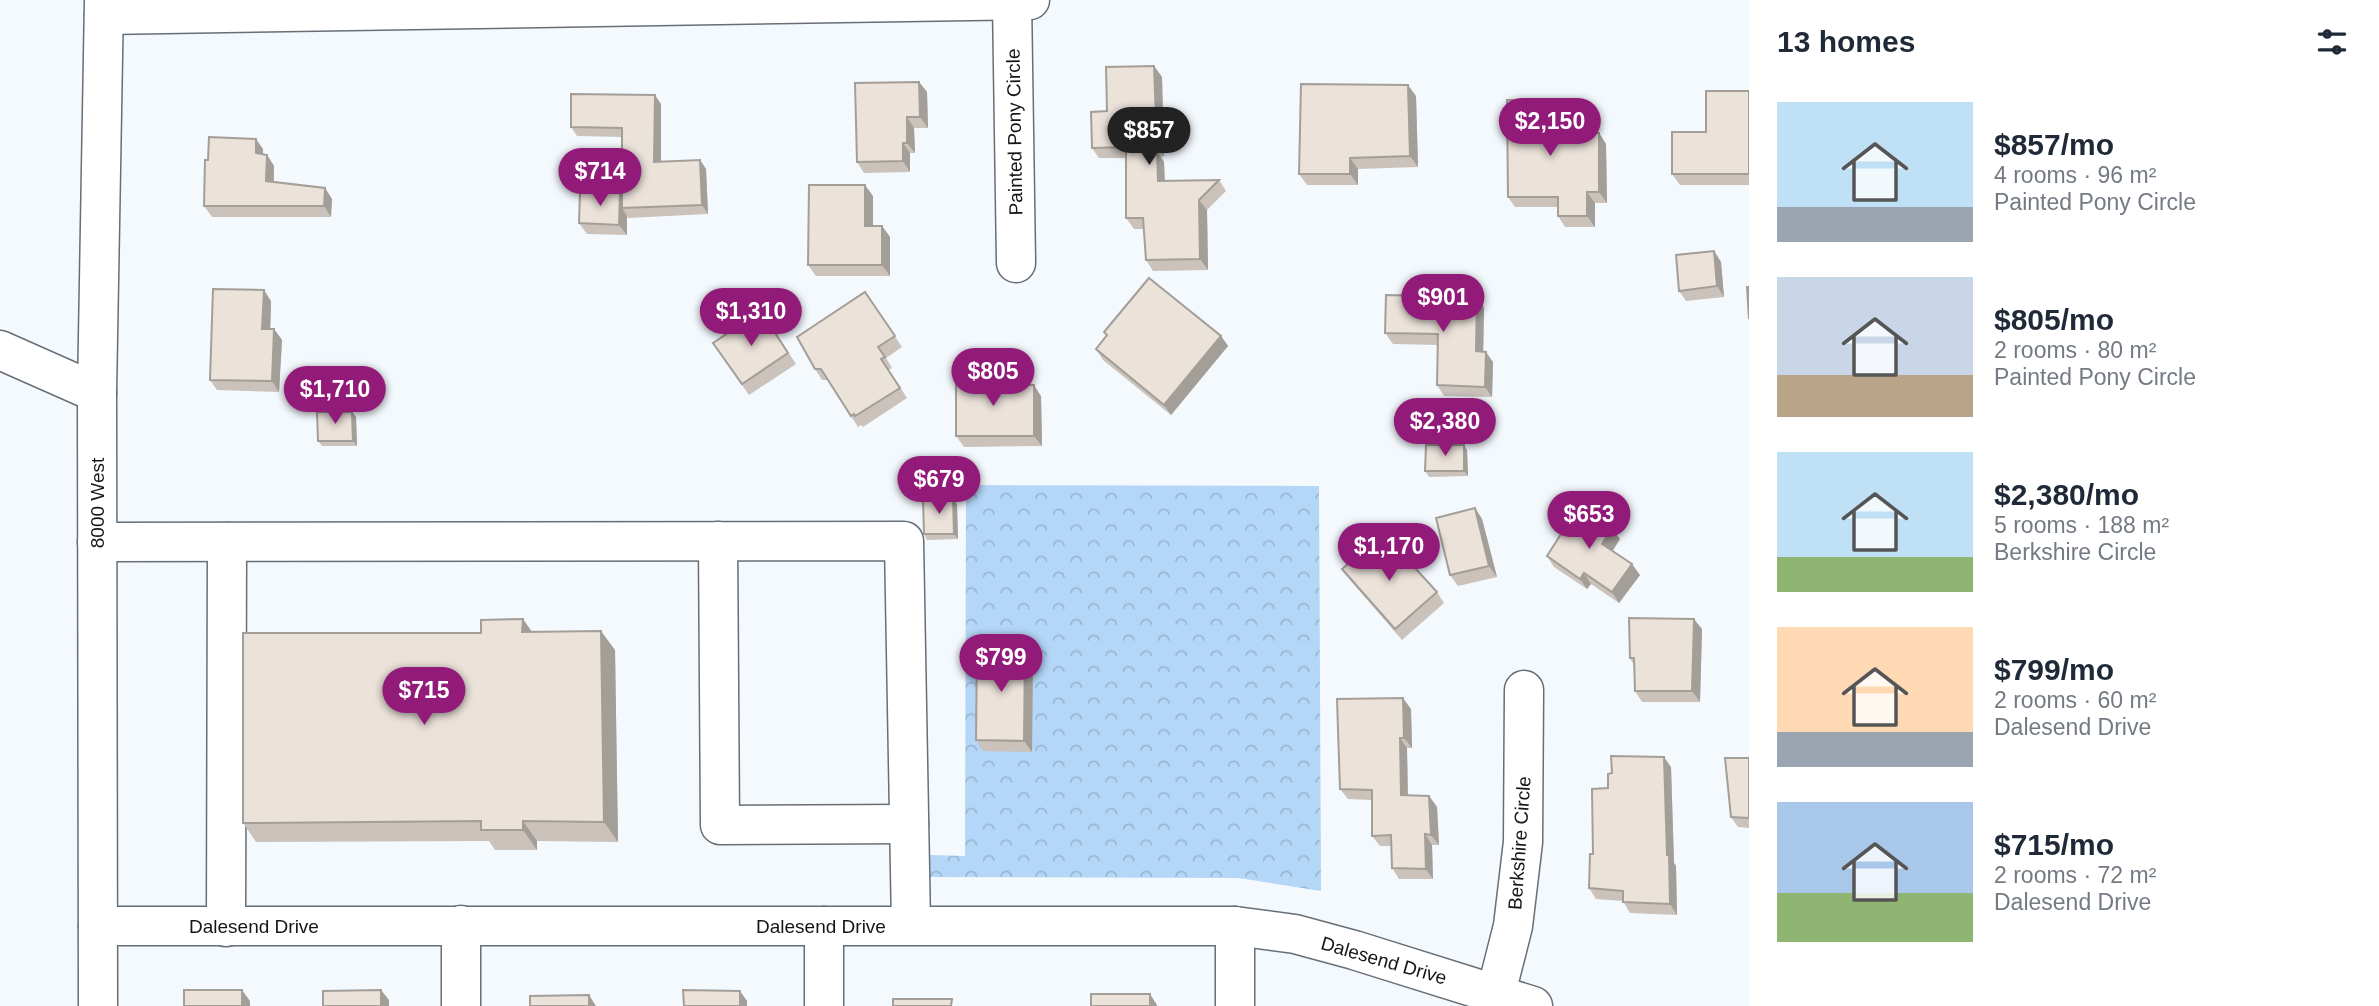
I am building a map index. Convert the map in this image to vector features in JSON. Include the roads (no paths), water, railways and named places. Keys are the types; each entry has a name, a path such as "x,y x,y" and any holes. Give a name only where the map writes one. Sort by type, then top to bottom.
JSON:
{"street":[{"path":"104,8 1030,0"},
{"name":"Painted Pony Circle","path":"1012,1 1016,263"},
{"name":"8000 West","path":"98,1006 97,393 104,8"},
{"path":"0,350 97,393"},
{"path":"718,541 720,825 909,824"},
{"path":"97,542 904,541 911,925"},
{"path":"226,927 227,542"},
{"name":"Berkshire Circle","path":"1496,993 1513,926 1523,842 1524,690"},
{"path":"461,925 461,1006"},
{"name":"Dalesend Drive","path":"98,926 1234,926 1295,934 1533,1006"},
{"path":"824,926 824,1006"},
{"path":"1234,926 1235,1006"}]}
